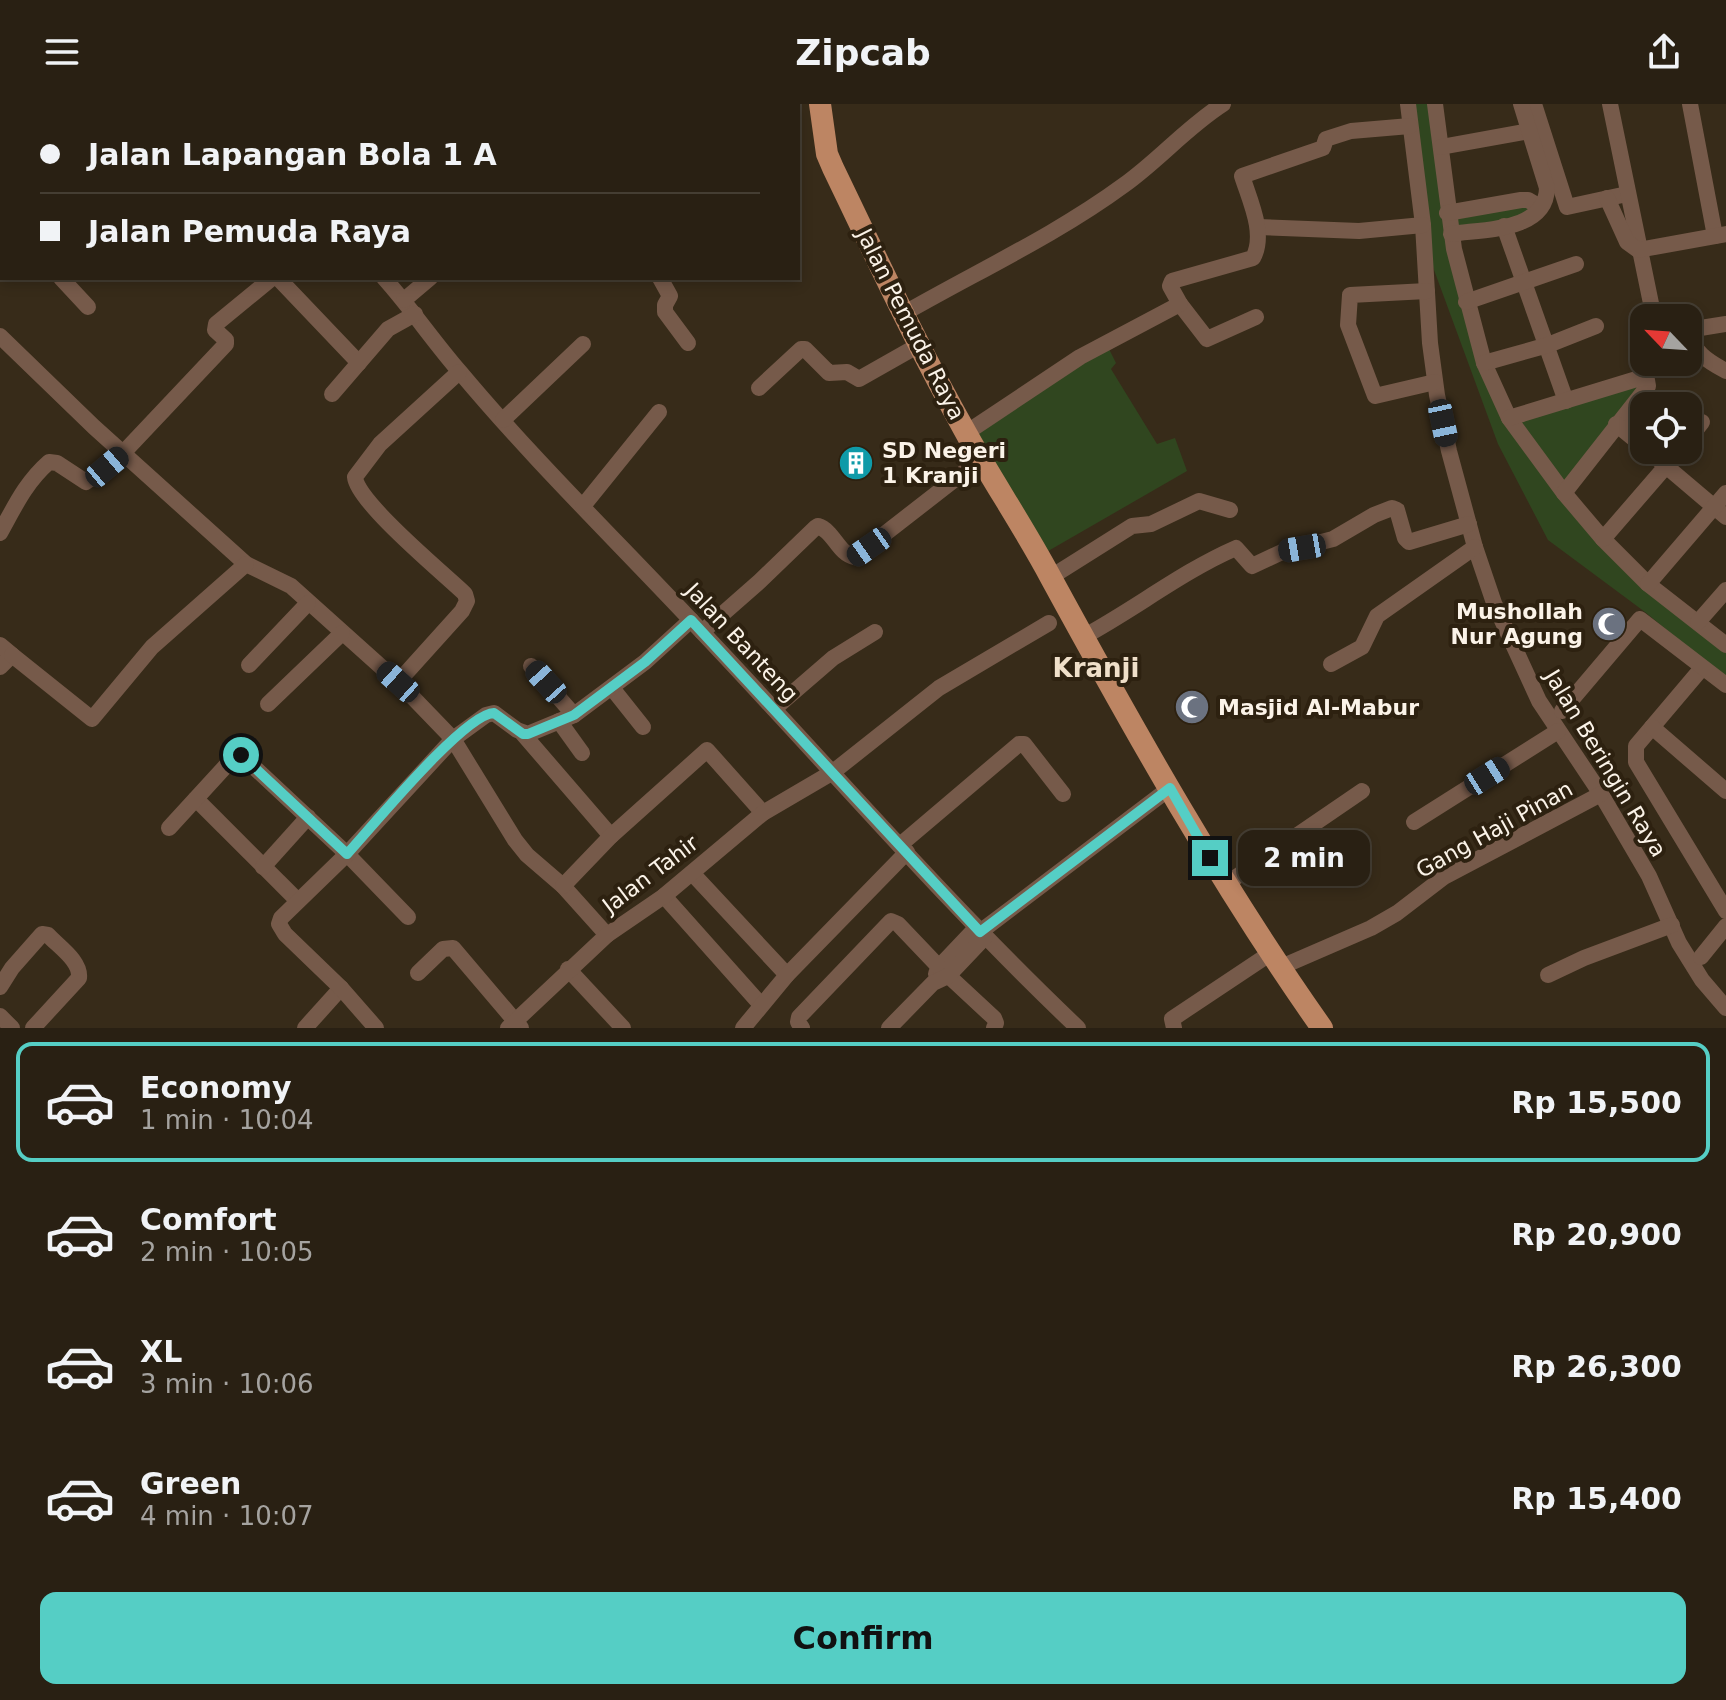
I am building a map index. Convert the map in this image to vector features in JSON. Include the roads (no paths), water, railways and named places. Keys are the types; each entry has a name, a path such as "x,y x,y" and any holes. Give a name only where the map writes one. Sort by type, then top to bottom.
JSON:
{"main road":[{"name":"Jalan Pemuda Raya","path":"820,104 827,154 903,314 966,433 1226,884 1322,1028"}],"street":[{"path":"903,314 1058,227 1125,185 1205,115 1223,104"},
{"name":"Jalan Beringin Raya","path":"1408,104 1423,225 1435,382 1449,451 1475,547 1518,658 1539,701 1601,794 1649,876 1679,943 1702,980 1726,1008"},
{"path":"1435,104 1447,213 1466,302 1484,363 1509,418 1564,493 1603,539 1648,584 1726,645"},
{"path":"1451,234 1504,226 1533,217 1545,201 1547,188 1521,104"},
{"path":"1534,104 1565,205 1569,207 1627,194"},
{"path":"1610,104 1651,304"},
{"path":"1607,198 1627,242 1638,250 1720,235 1690,104"},
{"path":"1256,317 1210,340 1204,337 1170,286 1171,283 1253,258 1258,227 1242,176 1323,148 1326,139 1351,131 1410,126"},
{"path":"1441,147 1529,131"},
{"path":"1447,213 1521,200 1528,200 1540,207"},
{"path":"1258,227 1359,231 1423,225"},
{"path":"1504,226 1566,401"},
{"path":"1466,302 1576,264"},
{"path":"63,280 88,307"},
{"path":"0,533 19,496 34,475 49,462 57,463 86,482 124,452 226,344 215,326 245,298 272,280"},
{"path":"277,280 359,363"},
{"name":"Jalan Banteng","path":"386,280 459,372 503,420 980,932 1078,1028"},
{"path":"404,300 428,280"},
{"path":"661,280 670,296 665,312 688,343"},
{"path":"1427,291 1350,295 1348,325 1375,396 1435,382"},
{"path":"966,433 1080,357 1180,304"},
{"path":"332,394 388,329 415,314"},
{"path":"1702,328 1726,324"},
{"path":"1484,363 1548,345 1596,326"},
{"path":"0,336 246,564 291,586 398,682 453,739 527,855 563,886 607,935"},
{"path":"503,420 583,344"},
{"path":"759,388 801,349 805,349 829,373 847,372 859,379 919,345"},
{"path":"1702,355 1726,371"},
{"path":"398,682 462,611 467,601 465,594 372,506 356,487 355,477 380,444 459,372"},
{"path":"1509,418 1640,378 1647,380 1648,386 1564,493"},
{"path":"583,506 659,412"},
{"path":"1616,424 1630,436"},
{"path":"523,734 567,718 612,688 760,581 807,533 818,526 825,528 845,553 855,557 981,459"},
{"path":"1663,464 1720,512"},
{"path":"1603,539 1668,464"},
{"path":"1648,584 1720,512 1726,493"},
{"path":"1051,577 1132,526 1151,524 1199,501 1230,510"},
{"path":"1083,637 1135,608 1194,569 1236,548 1252,566 1282,552 1333,539 1392,508 1397,510 1409,542 1469,524"},
{"path":"1331,664 1362,647 1377,616 1475,547"},
{"path":"4,656 92,719 152,647 246,564"},
{"path":"1698,622 1726,590"},
{"path":"249,665 308,603"},
{"path":"1562,711 1640,619 1726,685"},
{"name":"Jalan Tahir","path":"515,1026 568,969 607,935 664,896 763,813 833,772 939,688 1049,623"},
{"path":"774,709 833,658 875,632"},
{"path":"268,704 342,633"},
{"path":"531,666 567,718 582,753"},
{"path":"1702,668 1636,746 1636,762 1726,911"},
{"path":"612,688 643,727"},
{"path":"376,1028 341,988 285,934 279,924 281,918 347,854 453,739 489,713 494,713 523,734 611,836"},
{"path":"1652,727 1726,791"},
{"path":"1414,822 1558,731"},
{"path":"743,1028 903,848 1019,744 1024,744 1063,794"},
{"path":"563,886 611,836 707,750 763,813"},
{"path":"169,828 234,757 241,755 347,854 408,917"},
{"path":"889,1028 980,932 1170,788"},
{"path":"1226,884 1362,791"},
{"name":"Gang Haji Pinan","path":"1174,1028 1172,1019 1276,960 1371,928 1397,913 1444,877 1601,794"},
{"path":"196,799 298,901"},
{"path":"263,867 308,817"},
{"path":"692,873 787,975"},
{"path":"664,896 761,1005"},
{"path":"802,1028 799,1017 891,921 898,924 940,975 994,1018 994,1028"},
{"path":"1548,975 1672,925"},
{"path":"1701,957 1726,926"},
{"path":"0,987 42,934 48,935 75,962 80,971 79,978 33,1028"},
{"path":"418,973 443,949 453,948 515,1026"},
{"path":"568,969 623,1028"},
{"path":"305,1028 341,988"},
{"path":"0,1016 12,1028"}],"place":[{"name":"SD Negeri 1 Kranji","path":"856,463"},
{"name":"Mushollah Nur Agung","path":"1609,624"},
{"name":"Masjid Al-Mabur","path":"1192,707"}],"district":[{"name":"Kranji","path":"1096,668"}]}
